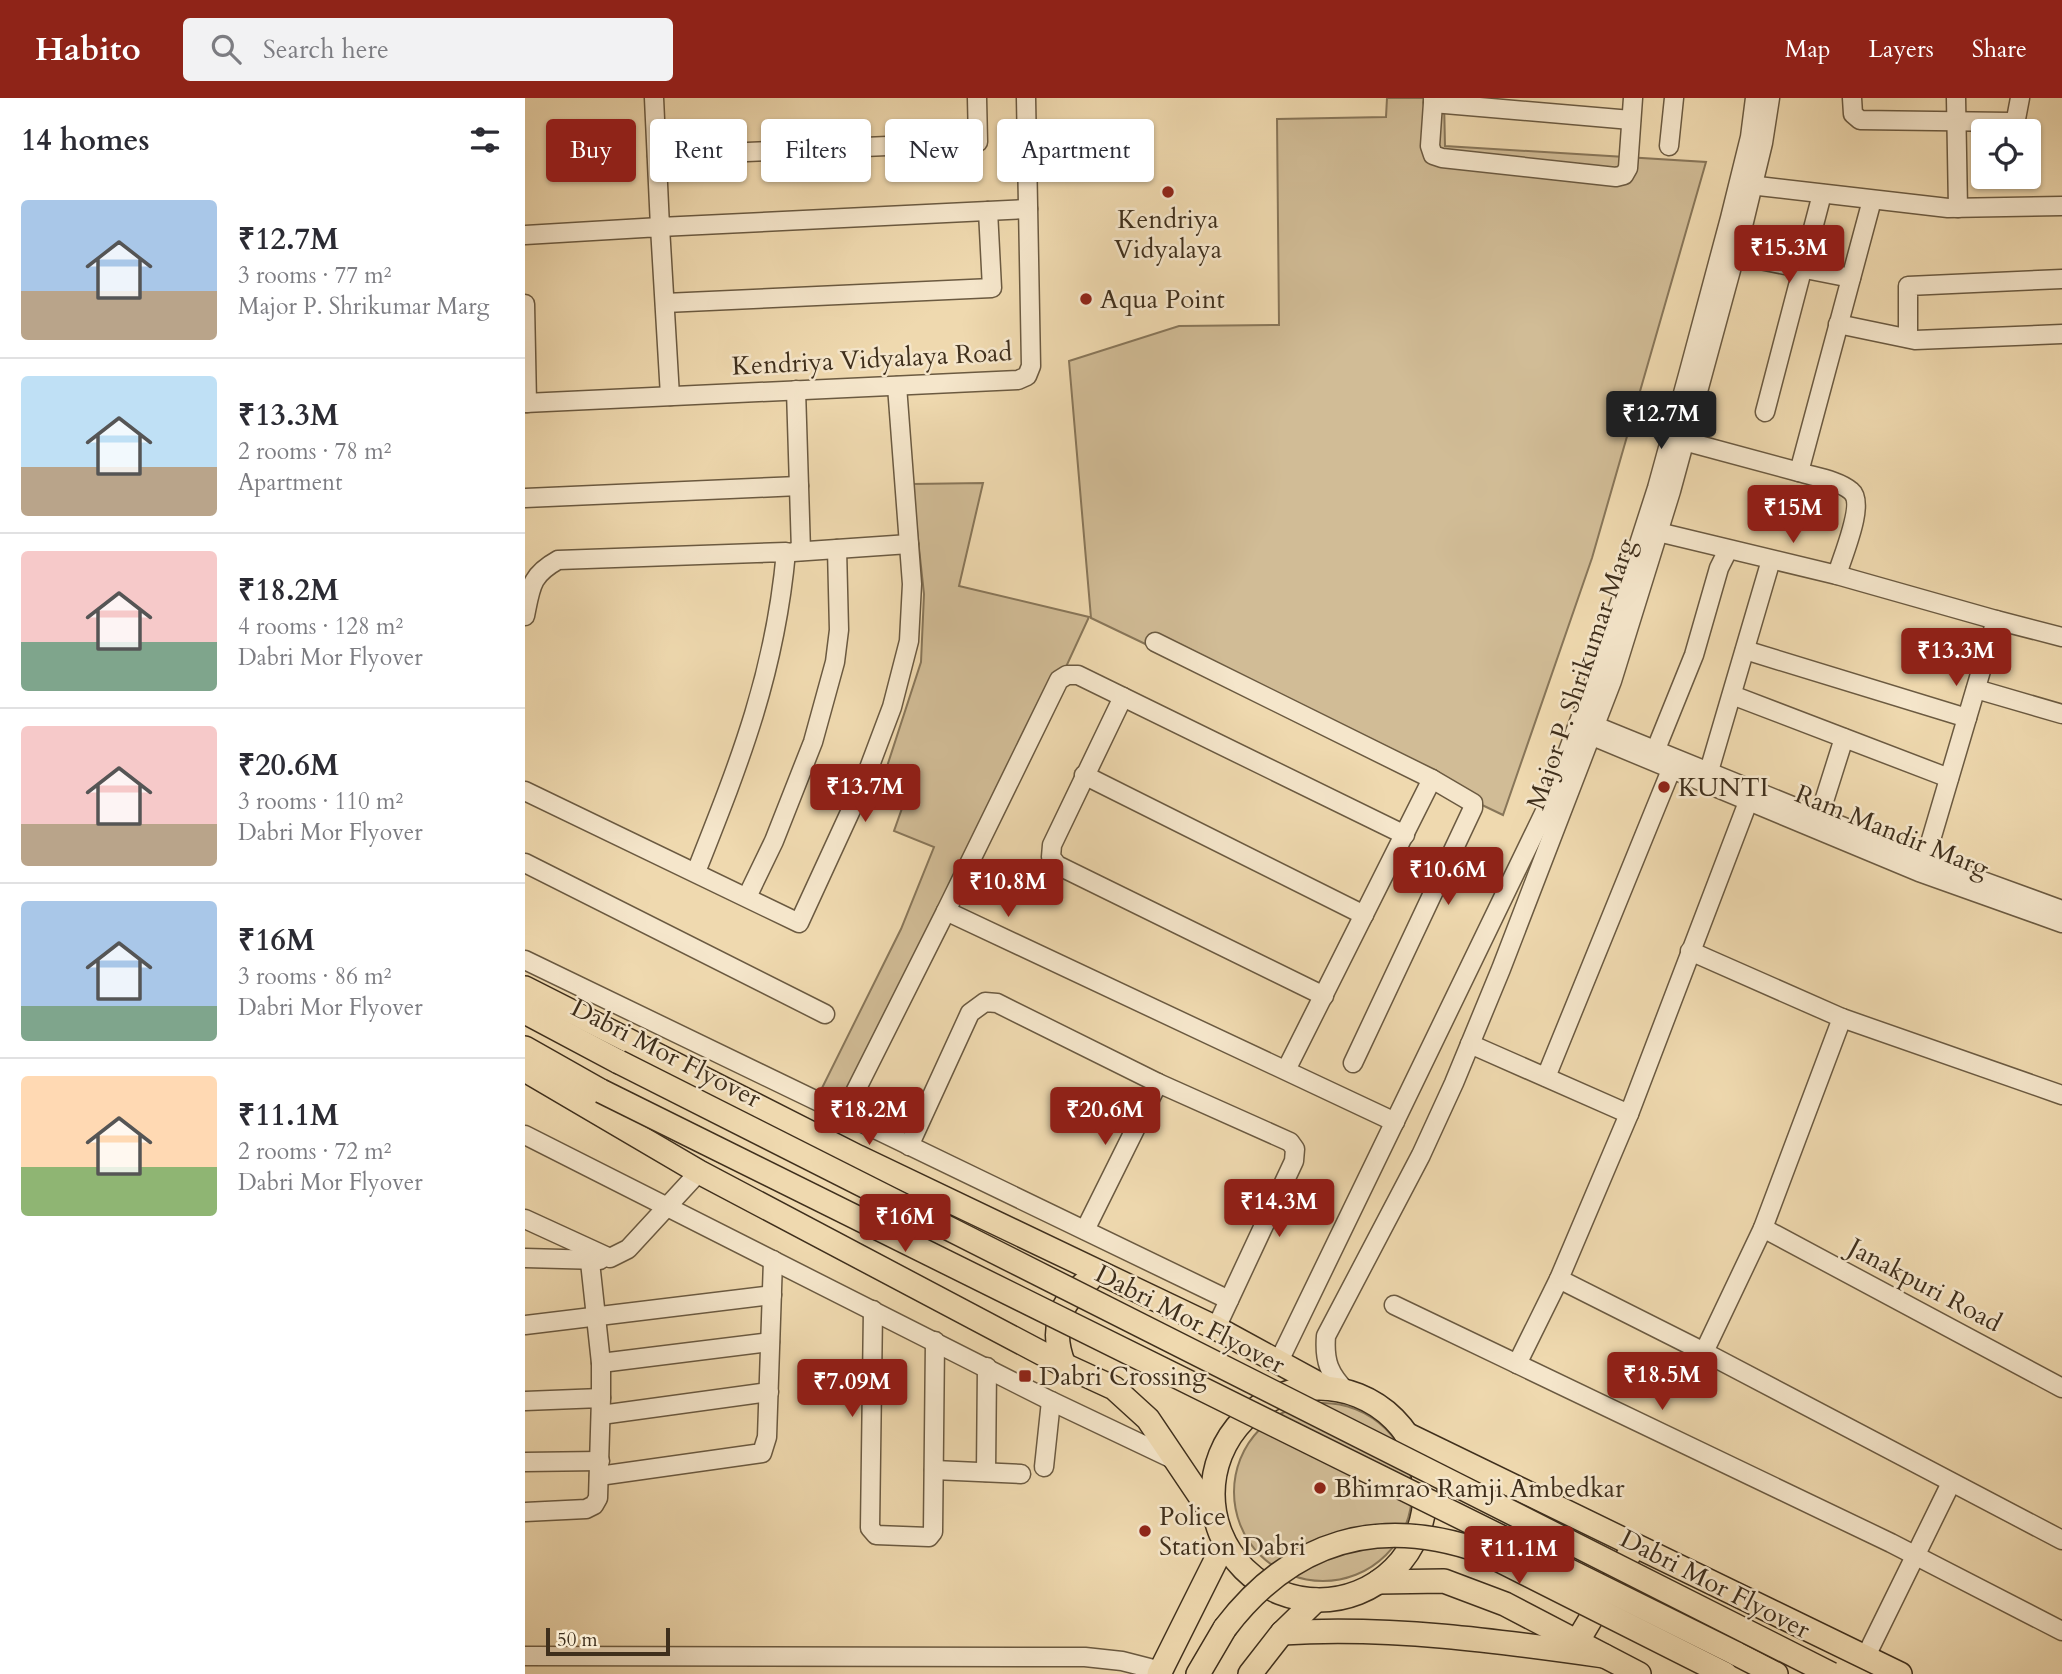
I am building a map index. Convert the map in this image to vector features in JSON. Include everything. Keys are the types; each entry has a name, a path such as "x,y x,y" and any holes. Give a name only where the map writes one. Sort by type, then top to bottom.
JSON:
{"main road":[{"path":"525,988 858,1157 1216,1328 1337,1390 1380,1408 1406,1434 1900,1674"},
{"name":"Dabri Mor Flyover","path":"525,1012 1831,1674"},
{"name":"Dabri Mor Flyover","path":"525,1048 601,1091 1776,1674"},
{"path":"525,1070 699,1172 1064,1365 1114,1388 1148,1419 1214,1517"},
{"path":"1064,1365 1057,1339 1061,1311 1077,1288 1101,1274"},
{"path":"1337,1390 1282,1395 1245,1418 1220,1454 1214,1475 1216,1532 1245,1571 1260,1583 1287,1595 1316,1600 1349,1596 1378,1583 1408,1553 1423,1514 1423,1472 1406,1434"},
{"path":"1198,1674 1225,1628 1245,1602 1268,1580 1325,1548 1388,1534 1420,1535 1452,1541 1483,1552 1725,1674"},
{"path":"1160,1672 1224,1544"},
{"path":"1577,1642 1635,1544"},
{"path":"1378,1583 1444,1581 1504,1604 1577,1642 1609,1663"},
{"path":"1250,1674 1282,1633 1316,1600"},
{"path":"1282,1633 1376,1631 1516,1644 1609,1663 1639,1674"}],"street":[{"path":"654,98 655,119"},
{"path":"747,152 978,142 977,98"},
{"name":"Kendriya Vidyalaya Road","path":"526,403 1018,380 1027,376 1031,366 1026,98"},
{"path":"1631,120 1433,100 1430,146 1433,155 1616,177 1624,175 1628,168 1633,98"},
{"path":"1669,146 1674,98"},
{"name":"Major P. Shrikumar Marg","path":"1279,1361 1585,726 1612,681 1658,532 1735,255 1755,98"},
{"name":"Major P. Shrikumar Marg","path":"1337,1390 1325,1361 1326,1336 1421,1155 1470,1044 1585,726 1770,98"},
{"path":"1853,98 1853,114 1860,120 2010,122 2016,119 2020,98"},
{"path":"1956,98 1958,208"},
{"path":"658,182 670,396"},
{"path":"1746,185 1958,208 2062,206"},
{"path":"1765,412 1822,194"},
{"path":"1799,472 1872,200"},
{"path":"525,235 1028,209"},
{"path":"664,303 992,288 988,211"},
{"path":"1735,255 1850,278"},
{"path":"1907,338 1908,286 2062,279"},
{"path":"525,304 526,403"},
{"path":"1838,324 1907,338 2062,334"},
{"path":"525,791 799,923 863,785 892,707 909,641 912,584 897,386"},
{"path":"696,873 743,753 766,681 781,611 793,552 799,486 796,390"},
{"path":"1684,441 1843,485 1854,493 1858,503 1837,575"},
{"path":"525,498 799,486"},
{"path":"1658,532 1837,575 2062,637"},
{"path":"525,616 532,571 558,560 793,552 909,544"},
{"path":"747,898 774,841 813,742 835,662 839,630 837,549"},
{"path":"1656,749 1694,655 1719,568 1728,550"},
{"path":"1709,771 1771,560"},
{"path":"1925,860 1996,620"},
{"path":"1155,642 1433,779 1469,800 1473,808 1353,1063"},
{"path":"1745,650 1967,719"},
{"path":"844,1114 1059,680 1067,675 1078,675 1405,835"},
{"path":"1976,688 2062,714"},
{"path":"1732,695 1949,778"},
{"path":"1123,697 1052,845 1051,857 1057,865 1324,996"},
{"name":"Ram Mandir Marg","path":"1585,726 1656,749 2060,913"},
{"name":"Ram Mandir Marg","path":"1585,726 1671,770 1919,873 2060,913"},
{"path":"1819,817 1844,738"},
{"path":"1546,1077 1671,770"},
{"path":"1084,775 1364,915"},
{"path":"1286,1070 1433,779"},
{"path":"1517,1364 1559,1279 1629,1114 1748,802"},
{"path":"525,863 825,1014"},
{"path":"946,911 1395,1122"},
{"path":"1690,951 1842,1018 2062,1095"},
{"path":"525,960 1229,1300"},
{"path":"909,1146 969,1013 985,1002 997,1003 1158,1083 1290,1142 1295,1149 1294,1161 1216,1328"},
{"path":"1704,1352 1763,1228 1842,1018"},
{"path":"1470,1044 1629,1114"},
{"path":"1085,1230 1158,1083"},
{"path":"525,1135 1051,1401 1175,1460"},
{"path":"525,1258 590,1262 610,1258 628,1249 699,1172"},
{"path":"525,1219 610,1258"},
{"name":"Janakpuri Road","path":"1763,1228 2062,1388"},
{"path":"525,1462 599,1469 762,1454 767,1437 773,1260"},
{"path":"525,1512 586,1509 594,1506 598,1498 601,1363 590,1262"},
{"path":"1559,1279 2062,1540"},
{"path":"525,1325 772,1294"},
{"path":"1394,1305 1913,1554 2062,1631"},
{"path":"873,1310 872,1534 931,1535 935,1341"},
{"path":"601,1363 770,1342"},
{"path":"986,1367 986,1472"},
{"path":"525,1401 601,1406 769,1392"},
{"path":"1045,1467 1051,1401"},
{"path":"934,1470 1021,1474"},
{"path":"1866,1656 1913,1554 1951,1483"},
{"path":"525,1656 760,1665 1103,1657 1160,1672"}],"shaded area":[{"path":"1387,98 1444,98 1445,146 1706,162 1592,558 1503,815 1091,618 1069,361 1179,326 1279,325 1277,119 1386,117"},
{"path":"983,483 959,586 1089,617 1047,708 844,1105 820,1092 901,929 934,847 894,831 906,797 880,788 921,662 924,594 912,484"},
{"path":"1323,1403 1357,1410 1386,1429 1405,1458 1412,1492 1405,1526 1386,1555 1357,1574 1323,1581 1289,1574 1260,1555 1241,1526 1234,1492 1241,1458 1260,1429 1289,1410"}],"place":[{"name":"Kendriya Vidyalaya","path":"1168,192"},
{"name":"Aqua Point","path":"1086,299"},
{"name":"KUNTI","path":"1664,787"},
{"name":"Dabri Crossing","path":"1025,1376"},
{"name":"Bhimrao Ramji Ambedkar","path":"1320,1488"},
{"name":"Police Station Dabri","path":"1145,1531"}]}
